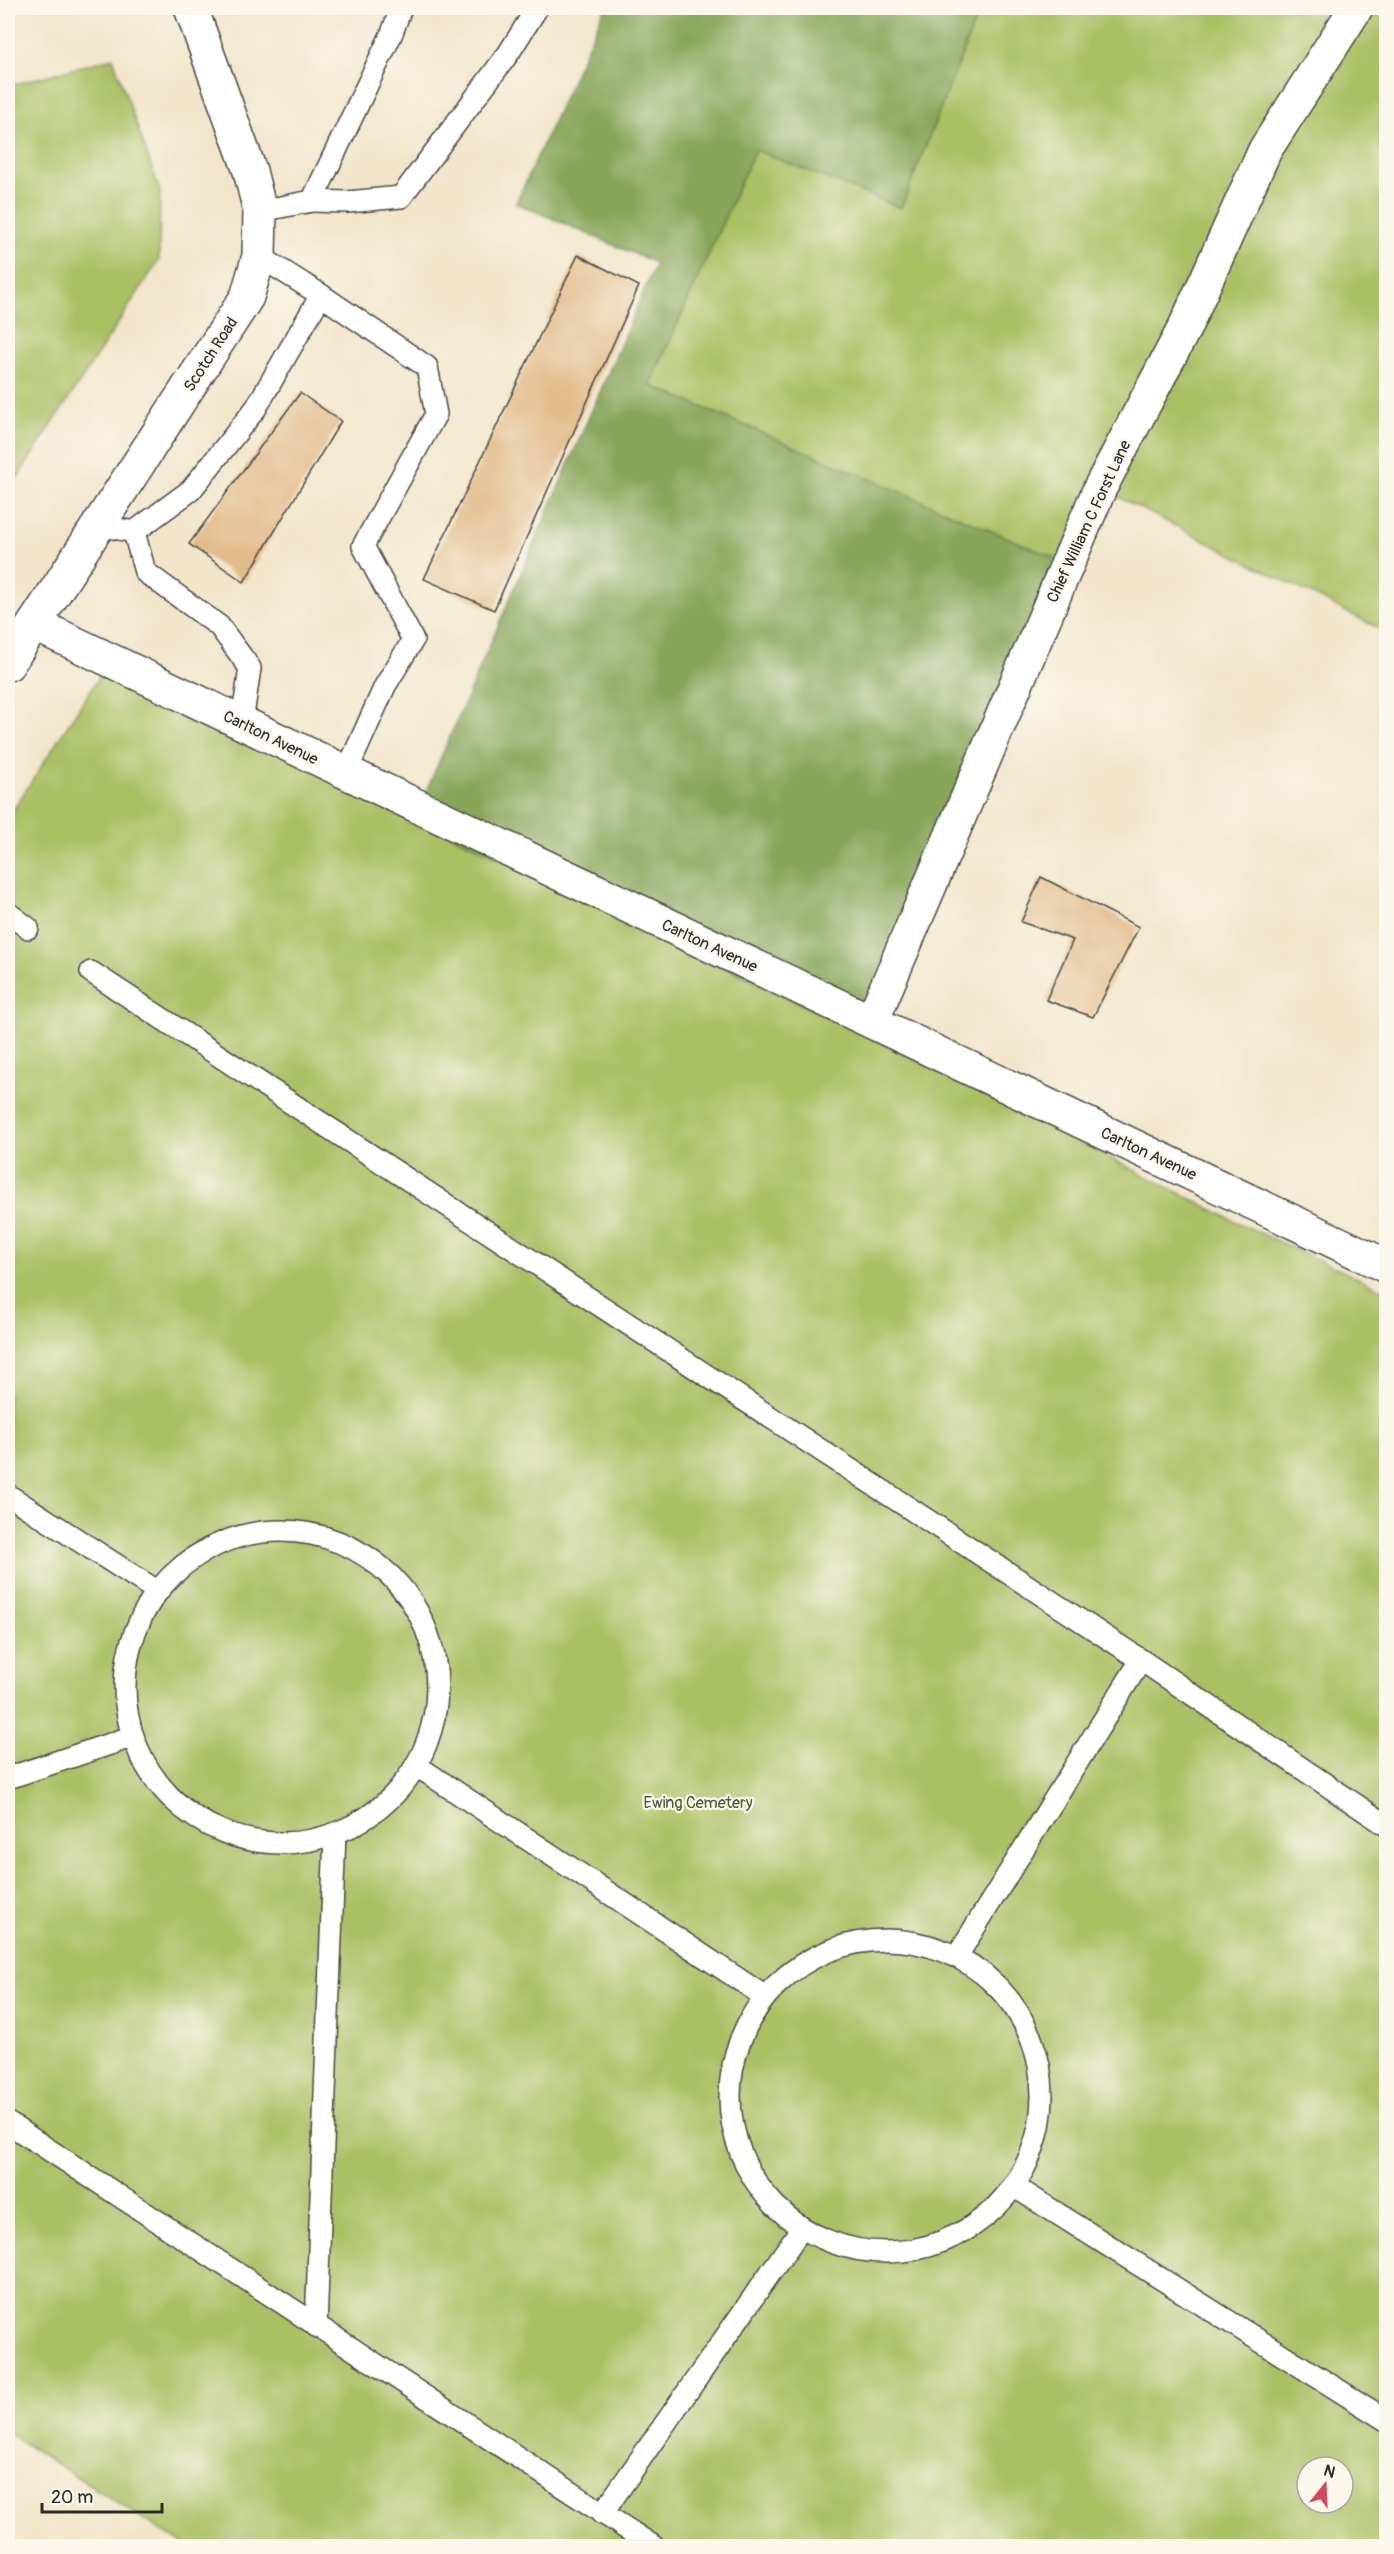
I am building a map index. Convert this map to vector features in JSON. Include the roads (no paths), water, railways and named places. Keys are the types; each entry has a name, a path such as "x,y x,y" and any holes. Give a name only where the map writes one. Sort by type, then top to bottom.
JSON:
{"street":[{"name":"Scotch Road","path":"8,664 247,297 259,256 260,212 250,171 191,8"},
{"name":"Chief William C Forst Lane","path":"872,1021 1100,488 1185,327 1265,150 1356,8"},
{"name":"Carlton Avenue","path":"33,624 1386,1266"}],"lane":[{"path":"312,201 387,44 400,8"},
{"path":"260,212 312,201 347,202 401,196 508,54 537,8"},
{"path":"259,256 427,367 436,414 363,546 413,640 385,686 346,773"},
{"path":"98,525 134,532 190,490 256,408 321,295"},
{"path":"134,532 145,572 219,626 250,668 242,723"},
{"path":"8,913 27,928"},
{"path":"91,972 1140,1660 1386,1825"},
{"path":"8,1495 157,1591"},
{"path":"301,1530 352,1546 395,1578 425,1623 438,1676 434,1718 420,1768 377,1812 335,1834 288,1844 240,1839 196,1819 157,1784 131,1737 123,1684 133,1632 157,1591 199,1552 248,1532 301,1530"},
{"path":"957,1956 1140,1660"},
{"path":"8,1778 131,1737"},
{"path":"420,1768 764,1996"},
{"path":"316,2326 335,1834"},
{"path":"906,1940 957,1956 1001,1988 1031,2033 1044,2086 1038,2139 1015,2187 982,2222 940,2244 893,2253 845,2248 801,2229 762,2193 736,2147 728,2094 737,2042 764,1996 804,1961 853,1942 906,1940"},
{"path":"8,2123 653,2547"},
{"path":"1015,2187 1386,2420"},
{"path":"602,2514 801,2229"}],"park label":[{"name":"Ewing Cemetery","path":"698,1802"}]}
